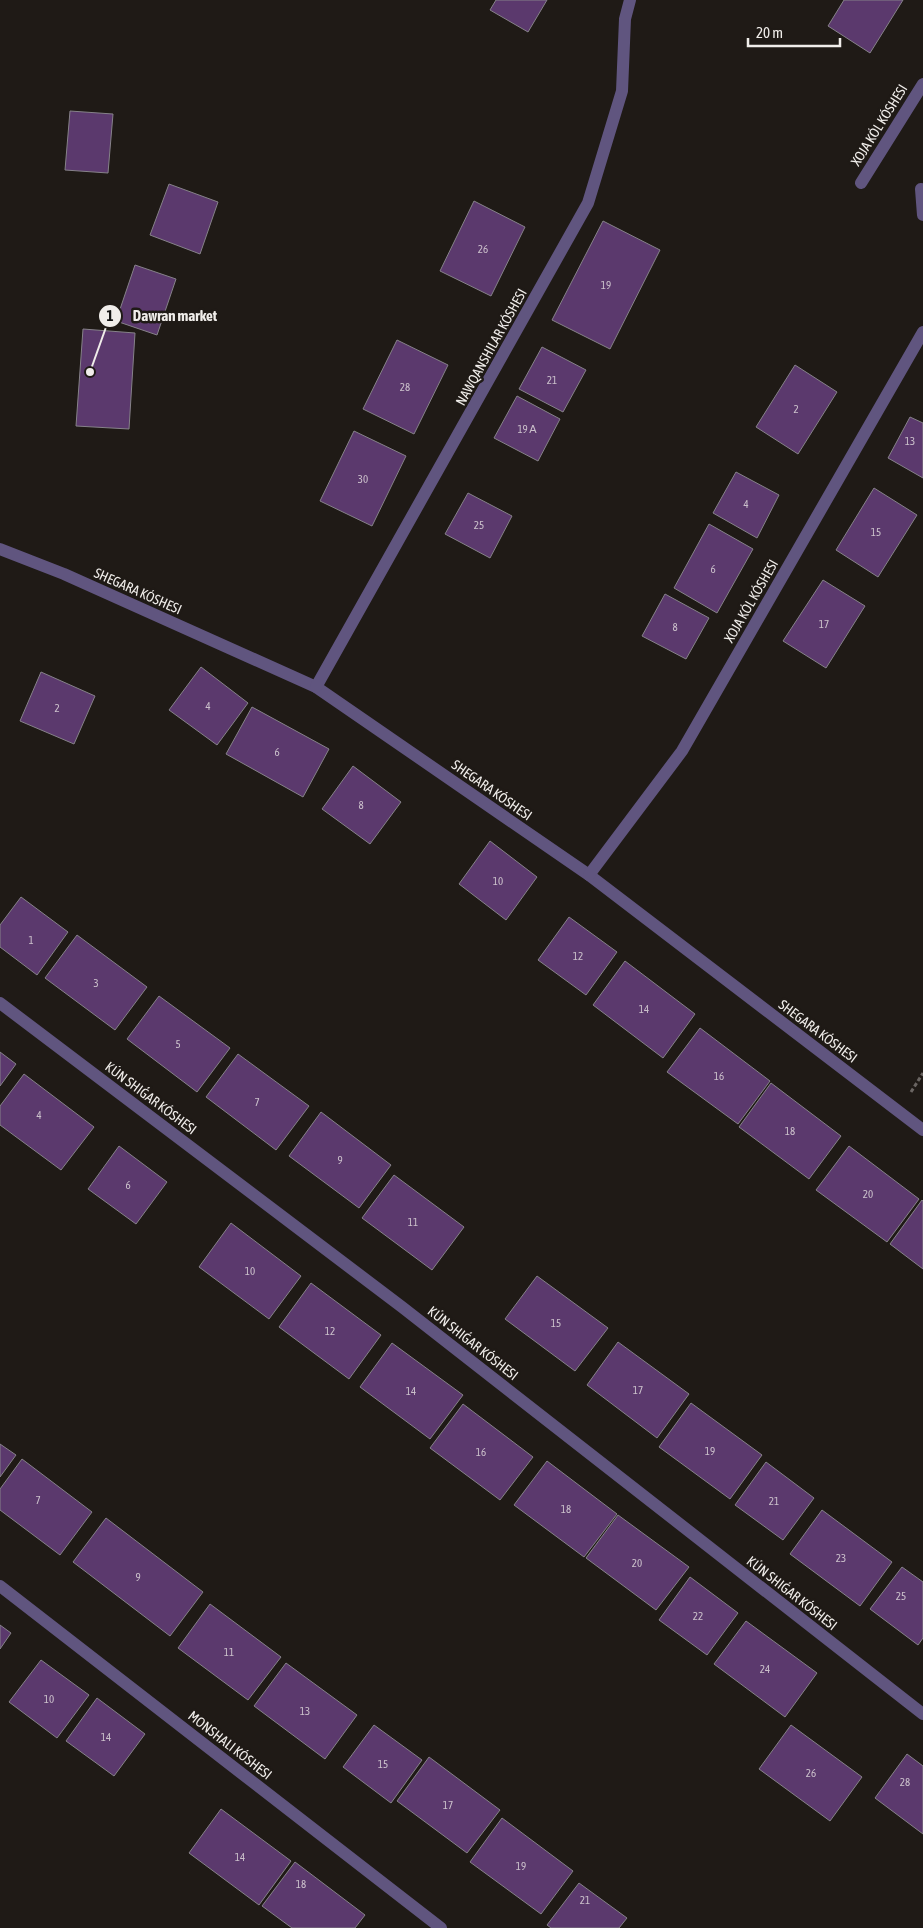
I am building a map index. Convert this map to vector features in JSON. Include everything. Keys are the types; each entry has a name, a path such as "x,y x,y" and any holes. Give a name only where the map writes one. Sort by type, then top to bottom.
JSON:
{"street":[{"path":"316,687 588,203 622,91 625,19 630,0"},
{"name":"XOJA KÓL KÓSHESI","path":"861,182 923,84"},
{"path":"920,189 923,215"},
{"name":"XOJA KÓL KÓSHESI","path":"589,875 682,751 923,332"},
{"name":"SHEGARA KÓSHESI","path":"0,549 64,574 316,687 589,875 923,1130"},
{"path":"0,1003 402,1307 923,1714"},
{"path":"0,1586 442,1928"}],"building":[{"path":"496,0 547,0 528,32 490,10"},
{"path":"844,0 903,0 870,53 828,26"},
{"path":"70,111 113,114 108,173 65,170"},
{"path":"169,184 218,202 200,254 150,235"},
{"path":"474,201 525,227 491,296 440,271"},
{"path":"603,221 660,250 610,349 552,320"},
{"path":"135,265 176,279 157,335 116,321"},
{"path":"83,329 135,333 129,429 76,426"},
{"path":"397,340 448,365 414,434 363,409"},
{"path":"542,347 586,370 563,412 519,389"},
{"path":"795,365 837,392 798,454 756,427"},
{"path":"517,396 560,419 538,461 494,438"},
{"path":"910,417 923,423 923,478 888,458"},
{"path":"354,431 406,456 372,526 320,501"},
{"path":"736,472 779,495 757,538 713,513"},
{"path":"874,488 917,515 878,577 836,550"},
{"path":"468,493 512,516 490,558 445,534"},
{"path":"709,524 753,549 717,613 674,588"},
{"path":"823,580 865,606 826,668 783,641"},
{"path":"665,594 709,618 686,659 642,636"},
{"path":"201,667 248,703 217,745 169,710"},
{"path":"41,672 95,696 74,744 20,721"},
{"path":"252,707 329,749 303,797 226,754"},
{"path":"353,766 401,802 370,844 322,809"},
{"path":"490,841 537,877 506,920 459,884"},
{"path":"21,897 68,932 37,975 0,947 0,925"},
{"path":"569,917 617,952 586,995 538,960"},
{"path":"77,935 147,987 115,1030 45,978"},
{"path":"625,961 695,1014 663,1058 593,1005"},
{"path":"159,996 230,1048 197,1092 127,1039"},
{"path":"700,1028 770,1081 738,1124 667,1072"},
{"path":"0,1052 16,1064 0,1086"},
{"path":"238,1054 309,1106 276,1150 206,1097"},
{"path":"24,1074 94,1127 61,1170 0,1125 0,1106"},
{"path":"771,1083 841,1136 809,1179 739,1127"},
{"path":"321,1112 391,1165 359,1208 289,1156"},
{"path":"119,1146 167,1182 136,1224 88,1189"},
{"path":"849,1146 919,1199 887,1242 816,1190"},
{"path":"394,1175 464,1227 432,1270 362,1218"},
{"path":"923,1201 923,1269 890,1244"},
{"path":"231,1223 301,1276 269,1319 199,1267"},
{"path":"537,1276 608,1328 575,1371 505,1319"},
{"path":"311,1283 381,1335 349,1379 279,1327"},
{"path":"618,1342 689,1394 657,1438 587,1385"},
{"path":"392,1343 463,1395 430,1439 360,1387"},
{"path":"691,1403 762,1455 730,1499 659,1447"},
{"path":"463,1404 533,1457 500,1500 430,1448"},
{"path":"0,1444 16,1455 0,1477"},
{"path":"22,1459 92,1512 60,1555 0,1510 0,1489"},
{"path":"547,1461 617,1514 584,1557 514,1505"},
{"path":"766,1462 814,1498 783,1540 735,1505"},
{"path":"822,1510 892,1562 860,1606 790,1554"},
{"path":"618,1515 689,1567 656,1610 586,1558"},
{"path":"106,1518 203,1592 170,1636 73,1562"},
{"path":"902,1567 923,1582 923,1638 918,1645 870,1609"},
{"path":"690,1577 738,1613 707,1655 659,1620"},
{"path":"210,1604 281,1657 248,1700 178,1648"},
{"path":"746,1621 817,1673 785,1717 714,1664"},
{"path":"0,1625 11,1633 0,1649"},
{"path":"41,1660 89,1695 57,1738 9,1702"},
{"path":"286,1663 357,1715 325,1759 254,1706"},
{"path":"97,1698 145,1734 114,1776 66,1741"},
{"path":"374,1725 422,1760 391,1803 343,1767"},
{"path":"791,1725 862,1777 830,1821 759,1769"},
{"path":"907,1754 923,1766 923,1834 875,1798"},
{"path":"429,1757 500,1810 467,1853 397,1801"},
{"path":"221,1809 291,1861 259,1905 189,1853"},
{"path":"502,1818 573,1871 541,1914 470,1862"},
{"path":"295,1862 365,1915 355,1928 292,1928 262,1906"},
{"path":"579,1883 627,1918 619,1928 551,1928 547,1925"}],"place":[{"name":"Dawran market","path":"90,372"}]}
